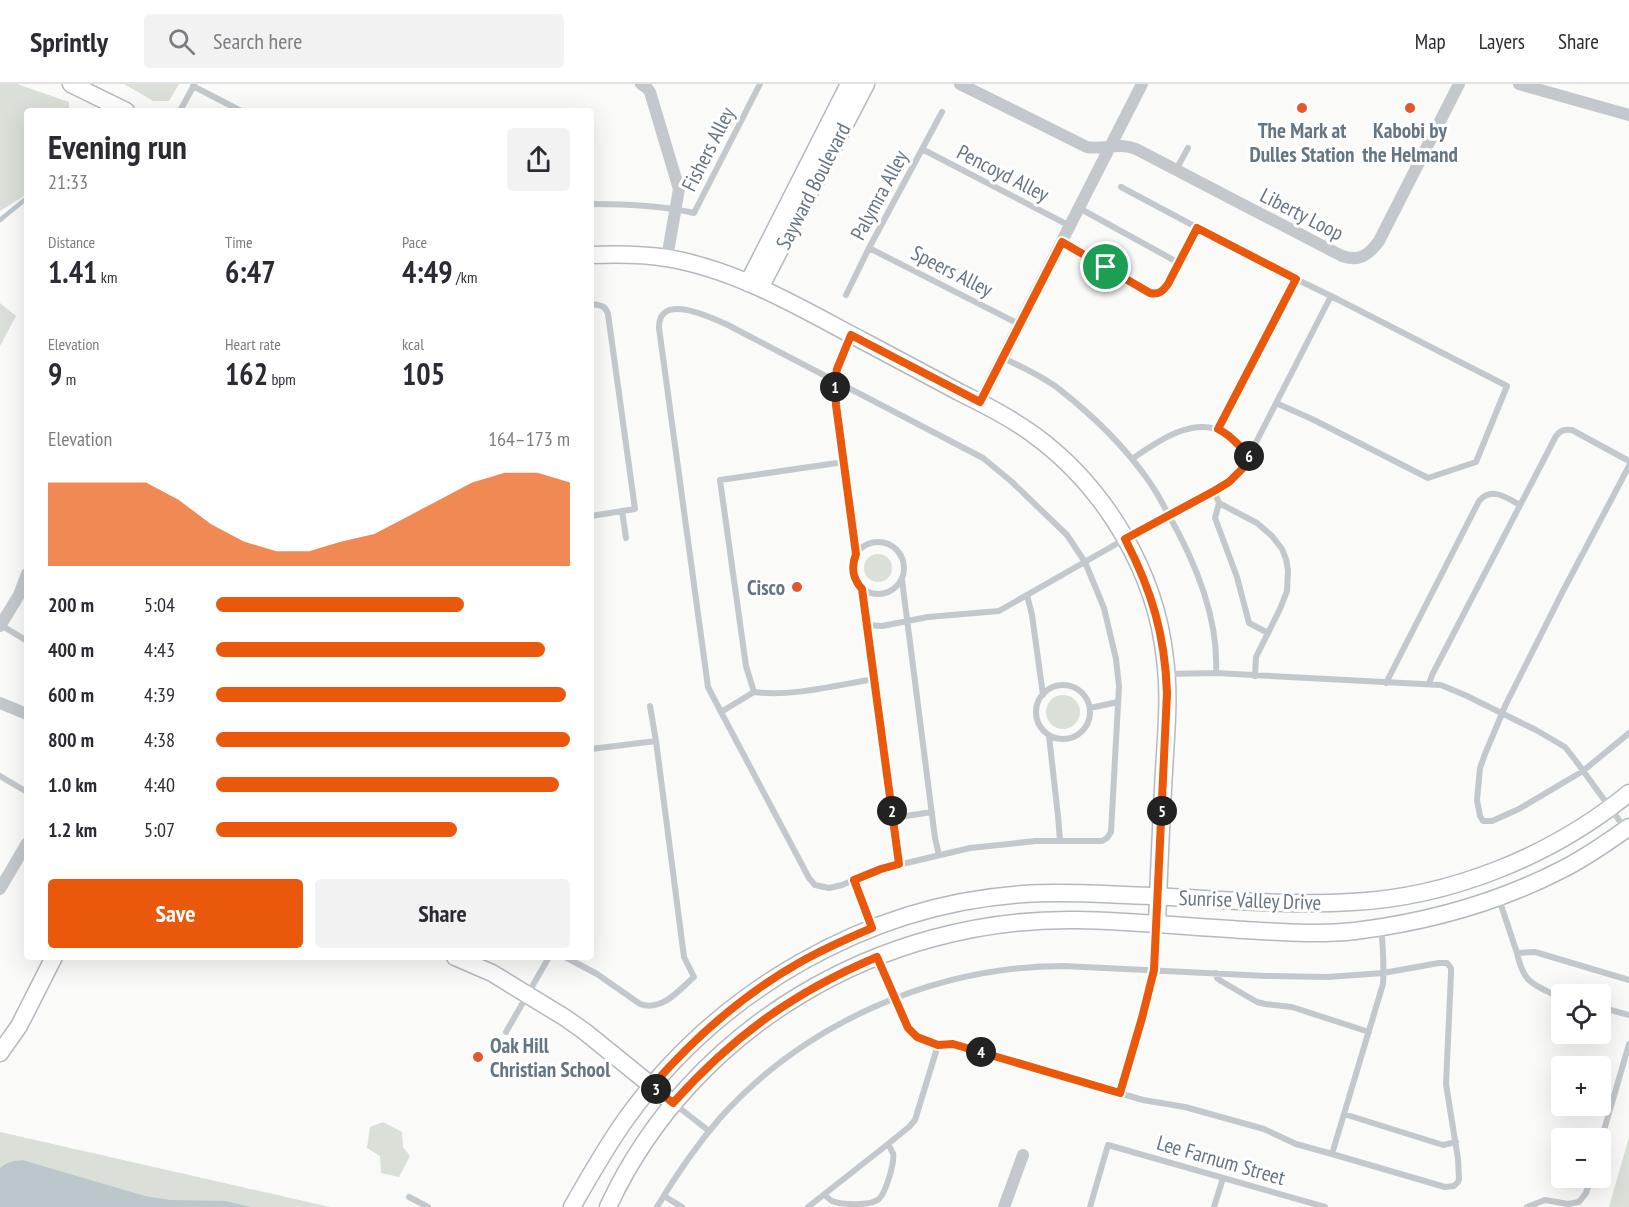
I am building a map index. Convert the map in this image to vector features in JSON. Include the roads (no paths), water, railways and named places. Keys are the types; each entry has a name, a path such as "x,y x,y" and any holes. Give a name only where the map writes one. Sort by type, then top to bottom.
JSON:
{"main road":[{"path":"71,84 120,108"},
{"name":"Sayward Boulevard","path":"754,286 849,84"},
{"name":"Sayward Boulevard","path":"754,286 866,84"},
{"path":"594,255 625,254 667,258 708,268 754,286 980,402 1018,424 1069,465 1099,499 1125,539 1144,579 1163,639 1167,674 1167,715 1157,924"},
{"name":"Sunrise Valley Drive","path":"572,1207 615,1134 652,1086 694,1041 753,992 798,964 872,928 945,905 1024,894 1077,893 1312,904 1395,898 1456,884 1544,849 1610,809 1629,793"},
{"name":"Sunrise Valley Drive","path":"608,1207 636,1153 673,1103 716,1059 761,1021 790,1001 829,979 900,947 950,933 1018,922 1079,920 1294,933 1352,931 1380,927 1430,918 1498,897 1567,867 1628,831"},
{"path":"0,1053 19,1026 52,960"},
{"path":"462,960 492,973 584,1031 673,1103"}],"street":[{"path":"641,84 650,92 678,182 677,209 667,258"},
{"name":"Liberty Loop","path":"960,84 982,89 1087,147 1094,148 1112,142 1120,146 1131,147 1342,256 1352,259 1359,258 1374,249 1379,241 1459,84"},
{"path":"980,402 1142,84"},
{"path":"1519,84 1629,115"},
{"path":"1,625 24,582"},
{"path":"0,703 24,713"},
{"path":"0,889 24,848"},
{"path":"1004,1207 1023,1155"}],"lane":[{"name":"Fishers Alley","path":"677,209 694,213 760,84"},
{"path":"182,108 194,85 236,108"},
{"name":"Palymra Alley","path":"846,295 942,112"},
{"path":"1176,170 1188,148"},
{"name":"Pencoyd Alley","path":"922,149 1070,226"},
{"path":"1120,187 1507,386 1476,462 1428,478 1276,403"},
{"path":"594,204 629,204 677,209"},
{"path":"1079,208 1179,263"},
{"path":"1062,242 1150,293 1156,294 1163,292 1197,228"},
{"name":"Speers Alley","path":"869,248 1020,324"},
{"path":"1218,429 1296,279"},
{"path":"867,625 882,626 950,615 999,611 1214,491 1243,468 1331,296"},
{"path":"594,304 603,306 608,314 635,509 594,516"},
{"path":"674,308 707,316 835,381 983,458 1012,482 1067,535 1085,562 1104,608 1111,633 1118,677 1111,832 1107,838 1101,841 1059,840 1001,844 899,864 842,885 824,888 815,885 809,879 708,687 661,339 660,317 665,310 674,308"},
{"path":"851,335 837,369 835,381 836,405 856,554"},
{"path":"1003,358 1058,388 1101,427 1148,479 1185,545 1203,590 1214,638 1216,673"},
{"path":"1132,459 1152,444 1181,431 1202,426 1229,434 1242,449 1250,454"},
{"path":"1429,684 1556,436 1566,429 1572,430 1629,461"},
{"path":"754,692 746,666 720,480 844,462"},
{"path":"1629,466 1502,714 1480,768 1477,800 1480,816 1483,821 1492,821 1519,808 1583,771 1629,733"},
{"path":"1214,491 1219,503 1215,518 1237,576 1249,623 1268,633"},
{"path":"1386,683 1479,501 1485,495 1493,493 1521,505"},
{"path":"1219,503 1265,528 1278,542 1286,559 1287,591 1256,657 1255,676"},
{"path":"622,511 626,538"},
{"path":"902,580 891,591 884,593 876,594 862,589 854,576 853,561 856,554 862,547 879,542 896,549 904,563 902,580 939,855"},
{"path":"862,589 899,864"},
{"path":"1028,594 1043,695"},
{"path":"1,625 24,638"},
{"path":"1167,674 1216,673 1441,685 1561,744 1628,831"},
{"path":"721,712 754,692 789,692 875,679"},
{"path":"1061,685 1071,686 1081,692 1090,708 1087,724 1082,731 1064,740 1049,736 1040,727 1036,717 1036,706 1043,695 1051,688 1061,685"},
{"path":"1090,708 1118,702"},
{"path":"571,960 597,974 640,1004 652,1007 670,998 694,977 684,957 650,706"},
{"path":"1049,736 1059,840"},
{"path":"594,749 656,741"},
{"path":"0,776 24,790"},
{"path":"893,818 932,812"},
{"path":"854,880 872,928"},
{"path":"1498,897 1522,970 1529,982 1551,993"},
{"path":"1120,1093 1154,970 1157,924"},
{"path":"1332,1154 1383,984 1383,941 1380,927"},
{"path":"1517,953 1535,952 1629,980"},
{"path":"657,1207 686,1160 709,1131 737,1101 788,1057 844,1022 877,1005 895,999 945,981 987,971 1039,966 1328,977 1383,973 1447,963 1451,968 1446,1084 1456,1142 1459,1179 1456,1185 1449,1188 1296,1144 1264,1129 1185,1107 1143,1100 953,1044 938,1045 917,1037 908,1028 895,999 877,957"},
{"path":"506,1032 547,960"},
{"path":"1216,973 1217,978 1221,981 1257,1002 1292,1007 1369,1032"},
{"path":"1611,1010 1629,1016"},
{"path":"1605,1128 1629,1044"},
{"path":"808,1207 915,1120 938,1045"},
{"path":"673,1103 709,1131"},
{"path":"1344,1114 1443,1145 1456,1142"},
{"path":"825,1195 831,1201 843,1203 867,1203 880,1198 887,1185 893,1158 888,1144"},
{"name":"Lee Farnum Street","path":"1090,1207 1108,1145 1325,1207"},
{"path":"1214,1207 1223,1178"},
{"path":"1527,1207 1545,1200 1568,1204 1579,1202 1588,1188"},
{"path":"664,1196 682,1207"},
{"path":"409,1197 429,1207"}],"waterway":[{"path":"0,220 24,200"}],"place":[{"name":"The Mark at Dulles Station","path":"1302,108"},
{"name":"Kabobi by the Helmand","path":"1410,108"},
{"name":"Cisco","path":"797,587"},
{"name":"Oak Hill Christian School","path":"478,1057"}]}
